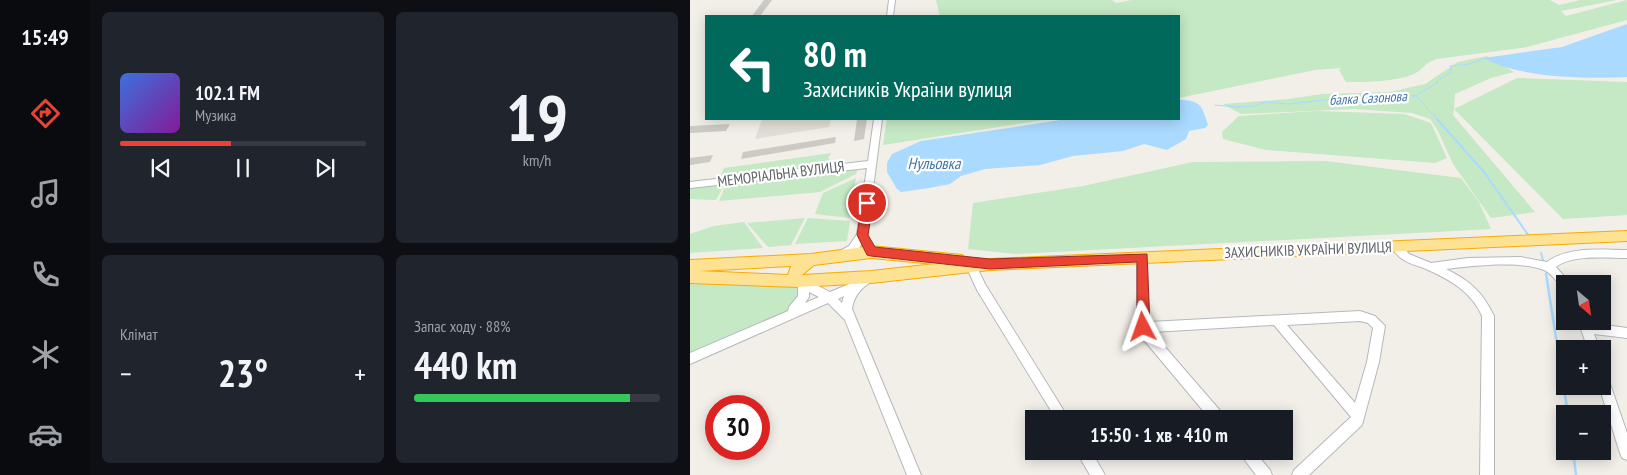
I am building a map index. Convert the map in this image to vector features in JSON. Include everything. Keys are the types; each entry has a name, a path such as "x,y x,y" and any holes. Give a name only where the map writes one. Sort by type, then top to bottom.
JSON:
{"highway":[{"name":"ЗАХИСНИКІВ УКРАЇНИ ВУЛИЦЯ","path":"800,282 871,277 990,264 1627,236"},
{"name":"ЗАХИСНИКІВ УКРАЇНИ ВУЛИЦЯ","path":"814,259 871,252 990,264"},
{"path":"871,252 878,264 871,277"},
{"path":"690,266 814,259"},
{"path":"800,282 795,277 795,271 806,261 814,259"},
{"path":"690,277 800,282"}],"street":[{"path":"890,15 892,0"},
{"path":"838,257 853,248 862,235 878,120"},
{"name":"МЕМОРІАЛЬНА ВУЛИЦЯ","path":"690,185 872,164"},
{"path":"862,235 871,252"},
{"path":"1396,246 1405,257 1431,267 1471,290 1483,302 1488,316 1487,475"},
{"path":"1549,267 1553,262 1574,256 1627,254"},
{"path":"1142,257 1143,327 1148,336 1210,410"},
{"path":"1431,267 1496,261 1520,261 1549,267 1557,275"},
{"path":"972,266 981,287 1057,410"},
{"path":"690,359 857,285 871,277"},
{"path":"800,282 829,297 850,319"},
{"path":"783,317 801,302 804,297 800,282"},
{"path":"857,285 848,298 846,309 914,475"},
{"path":"1143,327 1360,316 1371,319 1379,326 1373,362 1357,420 1299,475"},
{"path":"1276,320 1358,416"},
{"path":"1611,330 1627,333"},
{"path":"1608,395 1627,453"},
{"path":"1089,460 1098,475"},
{"path":"1252,460 1265,475"}],"shaded area":[{"path":"762,120 831,120 829,127 755,139"}],"green space":[{"path":"936,0 1112,0 1116,3 1131,0 1550,0 1559,5 1580,0 1617,0 1561,11 1566,16 1627,0 1627,20 1527,47 1436,59 1429,62 1420,71 1398,79 1346,82 1339,70 1341,68 1315,70 1180,98 1180,15 940,15"},
{"path":"1487,56 1514,72 1491,78 1455,94 1453,115 1535,212 1491,218 1453,164 1438,131 1430,119 1412,113 1355,109 1241,114 1223,104 1288,99 1322,94 1390,92 1425,84 1458,62"},
{"path":"1517,78 1627,82 1627,215 1563,219 1454,109"},
{"path":"1316,111 1404,114 1431,123 1447,158 1435,163 1266,150 1223,139 1222,132 1239,116"},
{"path":"887,120 1044,120 883,145"},
{"path":"831,153 828,158 835,166 719,179 724,168"},
{"path":"1326,161 1461,178 1479,202 1491,229 1016,254 968,249 973,203 1083,186 1193,162"},
{"path":"858,167 856,174 820,192 719,201 727,182"},
{"path":"856,178 849,218 815,214 823,193"},
{"path":"726,182 716,200 690,199 690,187"},
{"path":"805,218 791,245 768,247 747,223"},
{"path":"808,218 850,221 847,241 795,244"},
{"path":"744,222 763,248 690,253 690,234 714,226"},
{"path":"690,283 796,286 802,290 795,304 779,318 690,359"}],"water":[{"path":"1627,24 1627,77 1553,76 1515,70 1484,58 1562,47"},
{"name":"Нульовка","path":"1180,100 1192,101 1200,105 1208,125 1205,128 1189,131 1186,139 1167,150 1144,144 1123,151 1073,156 1040,165 985,169 961,176 950,184 901,192 897,189 887,172 887,163 892,154 921,141 1060,120 1180,120"}],"building":[{"path":"764,0 772,0 761,15 753,15"},
{"path":"857,120 867,120 864,139 854,141"},
{"path":"730,124 726,131 690,133 690,126"},
{"path":"836,137 835,143 741,159 743,152"},
{"path":"713,155 710,162 690,165 690,158"}],"waterway":[{"name":"балка Сазонова","path":"1215,105 1236,107 1255,106 1265,102 1288,104 1343,98 1389,99 1403,95 1415,96 1452,72 1450,66 1470,64 1485,58"},
{"path":"1416,96 1438,120"},
{"path":"1437,119 1484,172 1529,236"},
{"path":"1541,253 1544,263"},
{"path":"1546,274 1567,405"},
{"path":"1574,460 1576,475"}],"route":[{"path":"867,203 862,235 871,252 990,264 1142,257 1143,327"}]}
